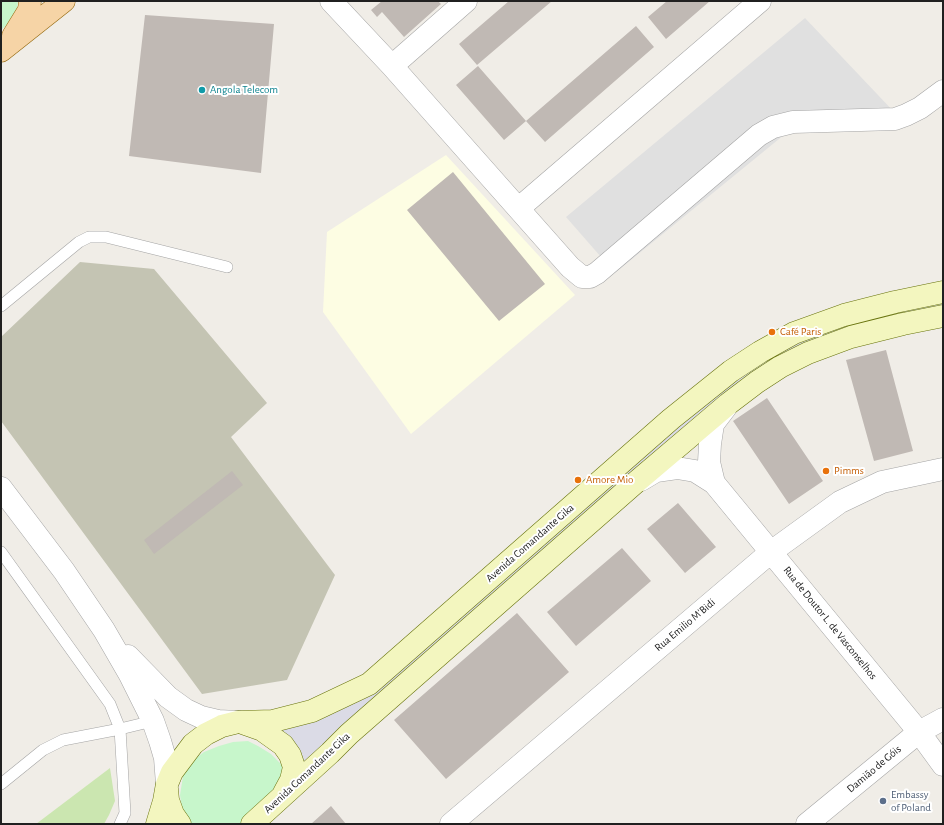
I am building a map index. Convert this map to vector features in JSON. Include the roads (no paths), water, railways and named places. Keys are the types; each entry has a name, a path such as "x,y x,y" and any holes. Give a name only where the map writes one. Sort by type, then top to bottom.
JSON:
{"main road":[{"path":"1,51 17,32 29,10 30,1"},
{"path":"1,51 64,1"}],"street":[{"path":"331,1 392,66 575,273 582,277 590,277 608,265 759,135 773,127 793,122 895,118 906,115 920,108 943,91"},
{"path":"392,66 466,1"},
{"path":"519,208 760,1"},
{"name":"Avenida Comandante Gika","path":"157,824 167,784 172,772 193,744 206,734 222,726 238,722 273,721 312,711 369,684 671,420 731,371 760,352 794,333 844,315 943,292"},
{"name":"Avenida Comandante Gika","path":"252,824 349,734 635,483 728,404 780,366 808,353 850,337 943,316"},
{"path":"714,483 710,462 710,444 713,424 728,404"},
{"path":"635,483 656,471 677,468 695,471 714,483"},
{"name":"Rua Emilio M'Bidi","path":"457,822 771,552 840,502 856,494 882,482 943,469"},
{"name":"Rua de Doutor L. de Vasconselhos","path":"714,483 919,732 943,765"},
{"path":"1,488 64,571 104,630 130,675 153,721 165,758 168,800 173,814 180,824"},
{"path":"104,630 168,696 186,710 201,717 248,724 262,730 283,745 290,755 294,767 291,780 280,799"},
{"name":"Damião de Góis","path":"807,824 919,732 943,719"}],"lane":[{"path":"1,306 79,242 90,237 106,238 228,267"},
{"path":"1,552 110,704 120,730 125,813 120,824"},
{"path":"1,784 42,750 63,740 120,730 153,721"}],"place":[{"name":"Angola Telecom","path":"202,90"},
{"name":"Café Paris","path":"772,332"},
{"name":"Pimms","path":"826,471"},
{"name":"Amore Mio","path":"578,480"},
{"name":"Embassy of Poland","path":"883,801"}]}
